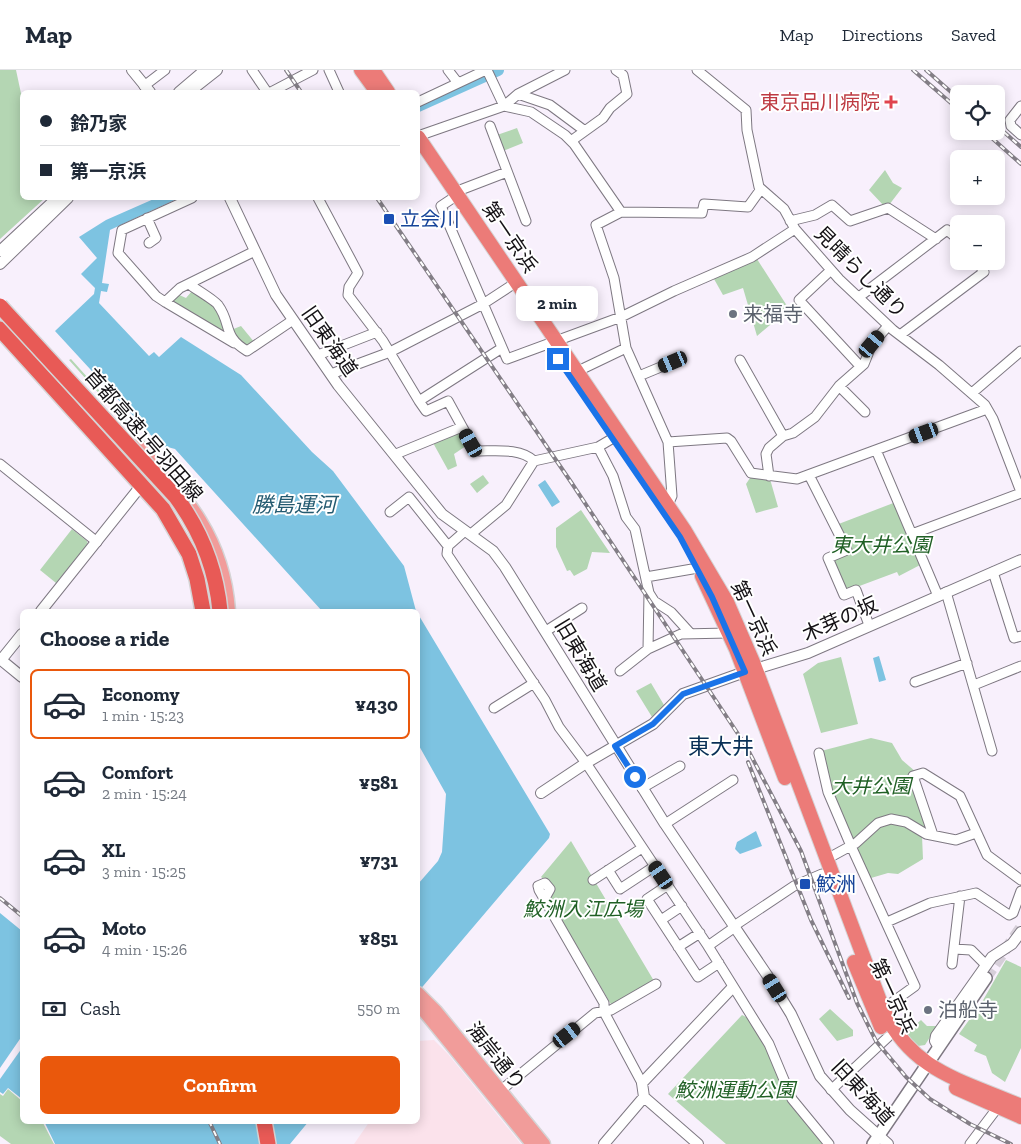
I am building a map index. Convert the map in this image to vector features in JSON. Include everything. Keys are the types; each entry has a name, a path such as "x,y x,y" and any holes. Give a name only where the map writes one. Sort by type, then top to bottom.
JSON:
{"highway":[{"path":"361,70 376,90"},
{"path":"373,70 387,90"},
{"name":"第一京浜","path":"420,140 452,196 510,287 578,371 698,568 750,671 883,1008 901,1040 924,1068 1021,1106"},
{"name":"第一京浜","path":"420,155 452,196 616,436 668,505 727,602 822,874 872,1008 888,1038 902,1056 998,1107 1021,1117"},
{"name":"首都高速1号羽田線","path":"0,306 146,462 180,503 194,524 208,556 218,591 220,609"},
{"path":"0,316 122,447 160,475"},
{"name":"首都高速1号羽田線","path":"0,329 153,497 178,531 195,572 203,609"},
{"path":"98,435 152,483 178,515 202,563 212,609"},
{"path":"265,1124 268,1144"},
{"path":"272,1124 275,1144"}],"main road":[{"path":"0,298 160,475 195,510 216,548 227,588 229,609"},
{"path":"0,335 140,487 164,517 180,544 189,567 197,609"},
{"path":"876,1140 938,1046 986,978"},
{"name":"海岸通り","path":"421,1001 544,1144"},
{"name":"海岸通り","path":"421,1001 532,1144"}],"street":[{"path":"132,70 147,89 165,70"},
{"path":"181,90 205,70"},
{"path":"192,90 217,70"},
{"path":"252,70 267,90"},
{"path":"273,90 313,70"},
{"path":"329,70 338,90"},
{"path":"448,70 458,83"},
{"path":"420,136 504,106 518,94 565,70"},
{"path":"571,141 603,118 610,108 627,94 623,75 616,70"},
{"path":"668,505 672,496 668,442 626,348 614,278 596,225 621,212 702,213 704,204 748,207 761,189 747,130 746,110 697,70"},
{"path":"420,101 458,83 488,73 504,106"},
{"path":"518,94 550,105 585,132"},
{"path":"504,106 531,112 571,141 599,177 621,212"},
{"path":"1021,106 1010,120 1011,126 1021,134"},
{"path":"490,126 526,221"},
{"path":"508,172 452,196 441,206 507,358 621,317 752,257 792,225 832,205 850,221 888,208 936,239"},
{"name":"見晴らし通り","path":"761,189 784,209 792,225 830,270 888,326 972,393 987,410 1021,492"},
{"path":"0,251 55,200"},
{"path":"0,264 66,200"},
{"path":"188,200 122,230 118,253 156,296 247,351 293,320"},
{"name":"旧東海道","path":"231,200 276,294 293,320 331,374 429,495 442,514 497,556 546,631 615,746 665,824 791,1014 820,1076 876,1140 888,1144"},
{"path":"319,200 358,273 349,287 348,295 377,332 426,411 448,401 462,427 479,451 516,452 529,456 534,461"},
{"path":"147,218 156,238 149,243"},
{"path":"859,297 947,230 950,232"},
{"path":"165,302 180,288 255,251"},
{"path":"830,270 799,300 860,366"},
{"path":"900,336 984,272 983,270"},
{"path":"189,284 202,295 218,304 234,343"},
{"path":"331,374 390,352 483,304 510,287"},
{"path":"769,476 766,454 783,436 793,433 815,417 839,386 860,366 872,344 888,326"},
{"path":"318,355 377,332"},
{"path":"419,401 502,348"},
{"path":"578,371 626,348"},
{"path":"972,393 1021,351"},
{"path":"639,376 680,359"},
{"path":"740,360 783,436"},
{"path":"839,386 865,412"},
{"path":"668,442 727,438 731,441 751,473 797,480 987,410"},
{"path":"396,454 462,427"},
{"path":"448,546 506,506 534,461 598,446 616,436"},
{"path":"598,446 612,476 626,517 635,529 649,593 648,649"},
{"path":"876,450 912,534 942,594 967,663 992,751"},
{"path":"0,464 97,542"},
{"path":"810,475 847,550 828,558 844,595 856,590 869,625"},
{"path":"43,609 140,487"},
{"path":"912,534 1021,492"},
{"path":"416,506 429,495"},
{"path":"390,512 409,497 448,546 447,554 534,684 559,727 586,763 719,963 732,988 769,1044 792,1100 828,1144"},
{"name":"木芽の坂","path":"541,793 586,763 653,724 683,694 808,653 1021,560"},
{"path":"646,577 698,568"},
{"path":"993,572 1014,638 1021,636"},
{"path":"649,593 654,601 671,612 691,634"},
{"path":"546,631 582,608"},
{"path":"620,671 648,649 682,634 729,632"},
{"path":"20,636 1,660 20,675"},
{"path":"915,682 967,663"},
{"path":"974,685 1021,666"},
{"path":"494,708 534,684"},
{"path":"819,753 828,792 915,986 883,1008"},
{"path":"642,788 680,766"},
{"path":"932,835 913,776 923,773 960,796 987,855 1021,880"},
{"path":"665,824 733,780"},
{"path":"825,860 851,846 878,823 891,819 906,822 926,834 956,840 976,832"},
{"path":"594,880 642,848"},
{"path":"608,870 620,889 655,866"},
{"path":"708,946 794,886 822,874"},
{"path":"668,885 647,900 698,977 719,963"},
{"path":"887,922 930,903 976,893 1008,915 1013,913 1021,891"},
{"path":"952,964 960,896"},
{"path":"545,898 604,1003 604,1012 642,1083 644,1097 698,1144"},
{"path":"661,920 682,906"},
{"path":"938,1046 935,1041 936,1036 986,965 995,954 1012,944 1021,932"},
{"path":"678,947 700,933"},
{"path":"954,949 971,950 986,965"},
{"path":"500,1091 591,1016 611,1010 656,984"},
{"path":"642,1083 732,988"},
{"path":"831,1090 888,1038"},
{"path":"606,1143 644,1097"},
{"path":"970,1144 998,1107"}],"shaded area":[{"path":"434,1040 448,1054 521,1144 354,1144 368,1124 420,1124 420,1041"}],"green space":[{"path":"0,70 16,70 20,90 20,200 43,200 0,239"},
{"path":"517,128 523,143 503,151 497,135"},
{"path":"885,170 893,183 902,188 889,205 885,207 869,190"},
{"path":"757,259 789,309 757,336 743,288 723,295 714,279"},
{"path":"192,291 215,306 227,330 224,332 171,304 171,299 177,294 186,298"},
{"path":"241,326 255,343 246,348 237,341 231,330"},
{"path":"71,359 149,446 147,447 69,360"},
{"path":"461,429 469,444 454,454 457,466 448,470 432,441"},
{"path":"483,475 489,483 477,493 470,484"},
{"path":"752,475 770,479 778,507 756,513 746,484"},
{"name":"東大井公園","path":"896,502 922,564 899,576 897,572 846,591 832,559 850,552 836,525"},
{"path":"581,510 610,553 592,552 587,569 574,576 570,570 567,571 556,547 556,528"},
{"path":"72,529 87,541 88,544 56,583 40,570"},
{"path":"841,657 858,724 821,733 803,674 818,663"},
{"path":"651,683 664,705 652,717 636,691"},
{"name":"大井公園","path":"871,738 892,743 902,760 916,772 928,826 922,836 923,859 898,874 888,873 871,878 830,791 821,751"},
{"name":"鮫洲入江広場","path":"571,841 654,981 612,1006 548,897 549,883 541,877"},
{"path":"1006,960 1021,967 1021,1048 1005,1082 992,1073 986,1056 974,1051 977,1045 959,1034 982,1002"},
{"path":"830,1009 853,1030 853,1036 837,1041 819,1019"},
{"name":"鮫洲運動公園","path":"742,1015 750,1020 757,1029 789,1099 801,1117 826,1144 726,1144 668,1094"},
{"path":"921,1020 927,1026 937,1026 925,1045 918,1046 905,1034"},
{"path":"8,1089 20,1099 20,1124 44,1124 54,1144 11,1144 0,1136 0,1094 3,1096"}],"water":[{"name":"勝島運河","path":"151,200 175,200 110,230 102,283 109,284 107,292 101,291 99,303 149,356 154,352 159,357 181,337 241,375 312,452 333,471 404,566 415,609 320,609 175,449 160,445 55,331 94,294 95,288 81,274 97,258 79,237 106,220"},
{"path":"545,480 560,502 552,507 538,485"},
{"path":"420,617 550,834 549,838 420,990 420,882 438,861 442,852 446,794 420,748"},
{"path":"879,656 886,680 879,682 873,658"},
{"path":"756,831 762,846 740,854 735,849 737,842"},
{"path":"0,913 20,929 20,1097 8,1088 3,1094 0,1092"},
{"path":"45,1124 307,1124 290,1144 55,1144"}],"pier":[{"path":"20,1039 20,1051 0,1079 0,1068"}],"waterway":[{"name":"立会川","path":"420,105 498,70"}],"tunnel":[{"path":"986,978 1021,927"}],"railway":[{"path":"286,70 300,90"},
{"path":"913,70 950,102"},
{"path":"926,70 950,91"},
{"path":"1005,133 1021,147"},
{"path":"994,140 1021,164"},
{"path":"378,200 571,482 746,746 801,851 857,1003 876,1041 906,1077 930,1099 970,1124 1011,1144"},
{"path":"748,762 811,920 849,998"},
{"path":"0,898 20,914"},
{"path":"210,1124 220,1144"}],"place":[{"name":"東京品川病院","path":"891,102"},
{"name":"立会川","path":"389,219"},
{"name":"来福寺","path":"733,314"},
{"name":"鮫洲","path":"805,884"},
{"name":"泊船寺","path":"928,1010"}],"district":[{"name":"東大井","path":"721,746"}],"route":[{"path":"558,359 680,537 698,568 729,632 745,672 683,694 653,724 615,746 635,777"}]}
